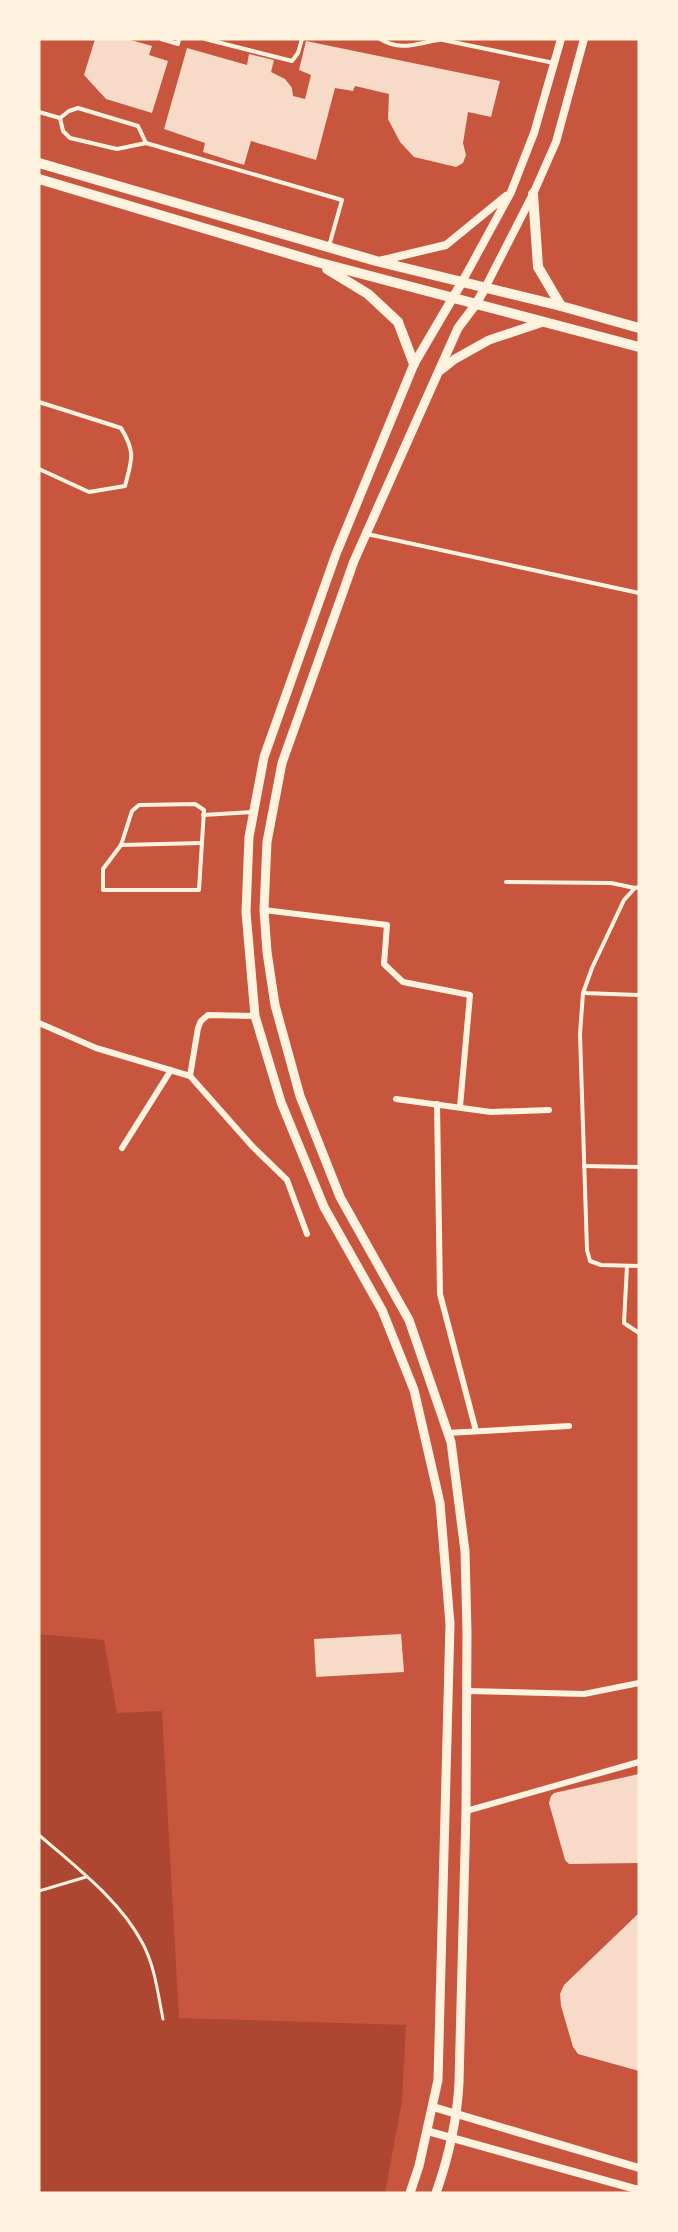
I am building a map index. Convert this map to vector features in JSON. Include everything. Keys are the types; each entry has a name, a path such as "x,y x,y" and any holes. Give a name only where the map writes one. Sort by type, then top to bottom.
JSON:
{"main road":[{"path":"39,163 328,248 561,306 639,328"},
{"path":"39,179 317,262 639,347"},
{"path":"533,194 538,267 561,306"},
{"path":"317,262 368,294 398,322 414,364"},
{"path":"410,2193 433,2107 438,2079 450,1624 440,1503 414,1389 382,1310 324,1207 281,1102 255,1016 246,912 249,837 264,757 336,554 414,364 462,282"},
{"path":"436,2193 458,2115 466,1811 465,1551 451,1442 409,1320 340,1197 300,1096 275,1005 267,952 264,910 267,843 282,763 354,561 458,328 485,288"},
{"path":"439,371 489,340 543,322"}],"street":[{"path":"462,282 511,192 534,133 561,39"},
{"path":"485,288 533,194 556,142 584,39"},
{"path":"376,261 446,245 511,192"},
{"path":"264,910 387,925 384,964 403,982 470,995 460,1107"},
{"path":"190,1076 201,1021 208,1015 255,1016"},
{"path":"39,1023 96,1048 190,1076 252,1146 287,1180 307,1234"},
{"path":"122,1148 171,1070"},
{"path":"396,1099 491,1112 549,1110"},
{"path":"437,1104 440,1294 476,1431"},
{"path":"447,1433 569,1426"},
{"path":"467,1691 584,1694 639,1683"},
{"path":"466,1811 639,1762"},
{"path":"433,2107 639,2168"},
{"path":"427,2131 639,2190"}],"lane":[{"path":"160,39 178,44 179,39"},
{"path":"205,39 292,61 298,53 302,39"},
{"path":"380,39 395,47 439,40 554,63"},
{"path":"60,118 78,108 138,126 146,142"},
{"path":"39,112 60,118"},
{"path":"60,118 63,131 70,138 117,149 146,142 342,200 328,248"},
{"path":"39,402 121,428 131,445 131,462 125,486 89,492 39,469"},
{"path":"366,534 639,593"},
{"path":"195,804 204,810 203,815 199,890 103,890 103,870 121,845 132,812 139,805 195,804"},
{"path":"203,815 254,812"},
{"path":"121,845 202,843"},
{"path":"506,882 611,883 637,888"},
{"path":"637,888 624,900 592,968 583,993 580,1034 586,1250 590,1261 601,1265 639,1266"},
{"path":"583,993 639,995"},
{"path":"584,1166 639,1167"},
{"path":"627,1266 624,1323 639,1333"}],"path":[{"path":"39,1835 119,1910 143,1945 156,1980 163,2019"},
{"path":"39,1891 86,1877"}],"shaded area":[{"path":"39,1634 104,1640 117,1713 162,1711 179,2018 406,2025 402,2101 385,2193 39,2193"}],"building":[{"path":"95,39 127,39 152,46 149,55 168,61 152,113 106,99 84,75"},
{"path":"306,41 500,81 491,117 468,112 463,143 466,155 463,163 456,167 414,157 400,142 388,119 389,94 355,86 353,91 335,88 316,160 251,141 244,165 203,152 205,143 164,129 187,48 247,65 249,54 274,60 271,72 285,79 292,88 293,96 305,99 311,75 299,70"},
{"path":"401,1634 404,1672 316,1677 314,1639"},
{"path":"639,1774 639,1863 569,1864 565,1860 549,1803 551,1796 554,1793"},
{"path":"639,1913 639,2071 578,2054 573,2047 561,2006 560,1994 564,1985"}]}
